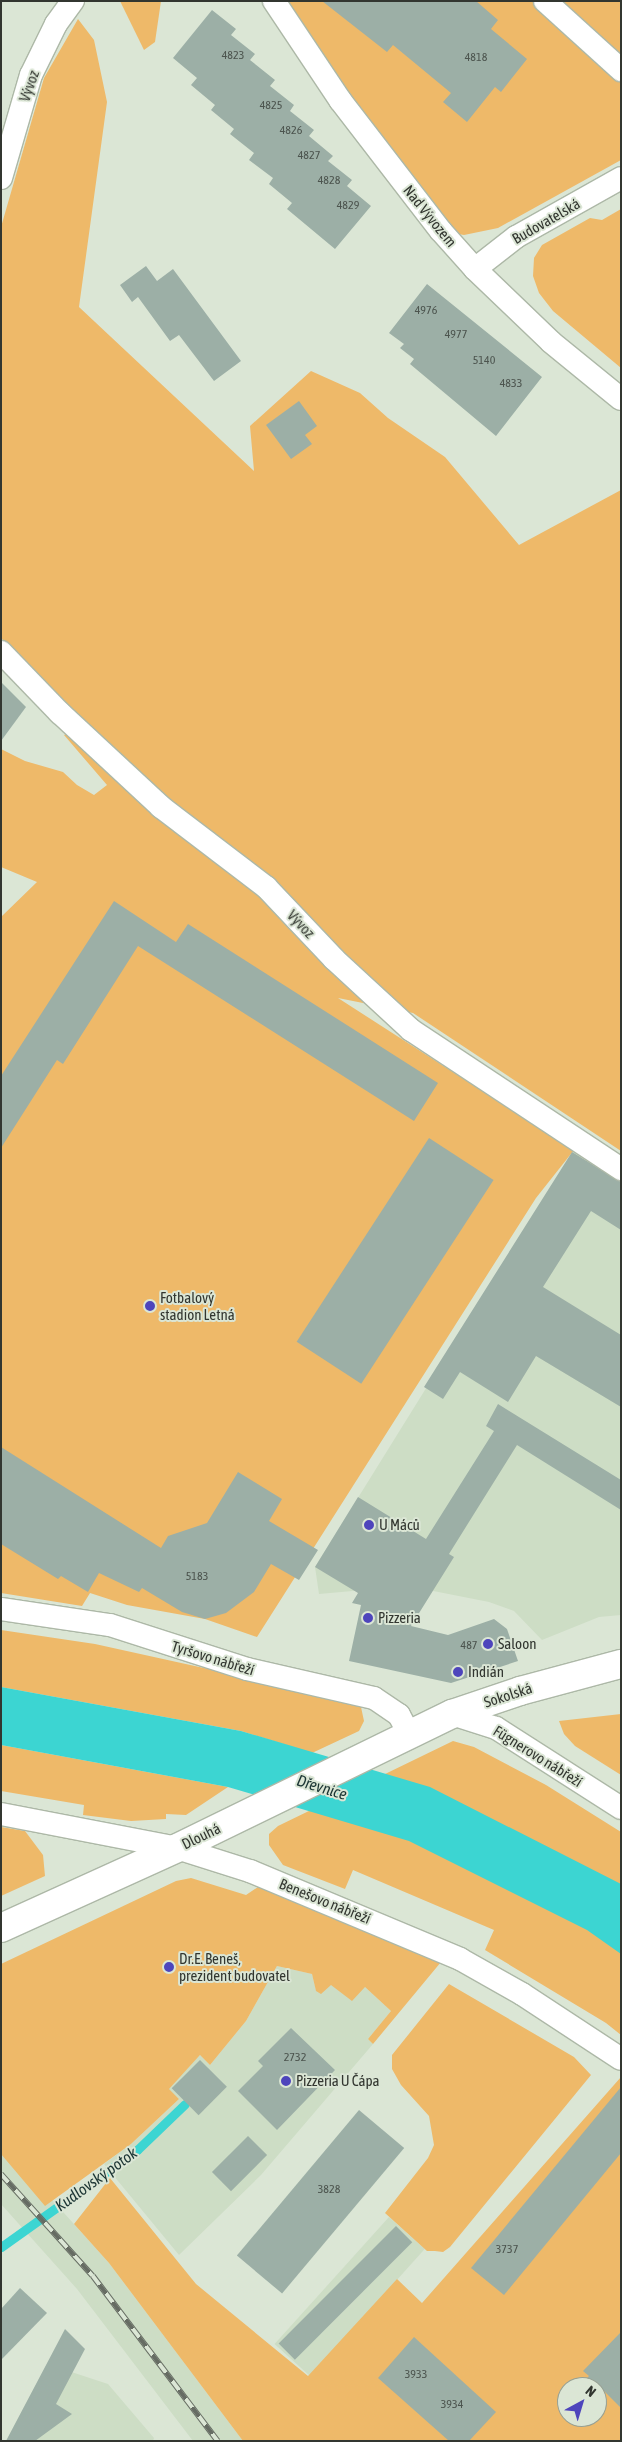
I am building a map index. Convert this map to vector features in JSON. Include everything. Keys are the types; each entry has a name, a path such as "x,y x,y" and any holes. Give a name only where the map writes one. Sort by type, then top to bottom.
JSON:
{"main road":[{"name":"Sokolská","path":"404,1736 452,1714 538,1686 621,1664"},
{"name":"Dlouhá","path":"1,1928 186,1843 404,1736"}],"street":[{"name":"Vývoz","path":"1,178 31,75 56,24 73,1"},
{"name":"Nad Vývozem","path":"274,1 340,100 441,231 475,269 550,342 621,400"},
{"path":"545,1 621,70"},
{"name":"Budovatelská","path":"475,269 516,237 621,178"},
{"name":"Vývoz","path":"1,652 60,713 162,807 266,887 334,960 410,1030 621,1169"},
{"name":"Tyršovo nábřeží","path":"1,1609 110,1625 247,1669 374,1698 399,1716 404,1736"},
{"name":"Fügnerovo nábřeží","path":"452,1714 496,1728 621,1808"},
{"name":"Benešovo nábřeží","path":"1,1814 186,1843 460,1959 522,1994 621,2059"}],"shaded area":[{"path":"120,1 161,1 155,42 144,50"},
{"path":"272,1 621,1 621,160 498,228 464,235 441,231"},
{"path":"78,19 94,40 107,102 79,307 254,471 250,426 311,371 360,393 388,418 445,457 519,545 621,490 621,1151 413,1013 338,998 574,1150 536,1198 257,1637 205,1619 127,1605 90,1593 82,1606 1,1593 1,917 37,882 1,867 1,749 25,761 63,772 77,785 94,795 107,785 64,735 88,726 1,638 1,227 44,78"},
{"path":"621,209 621,368 553,311 539,293 533,276 534,258 542,245 590,218 602,220"},
{"path":"574,1150 621,1181 621,1615 599,1617 542,1640 514,1611 489,1602 408,1586 319,1594 315,1567"},
{"path":"1,1630 95,1644 354,1701 361,1707 364,1721 359,1731 312,1753 241,1731 1,1687"},
{"path":"621,1714 621,1775 575,1746 564,1734 559,1721"},
{"path":"453,1741 474,1747 546,1785 621,1832 621,2035 606,2023 485,1950 494,1930 353,1870 345,1889 283,1865 269,1845 269,1834 278,1826"},
{"path":"1,1745 228,1787 186,1815 166,1814 166,1819 131,1821 83,1815 84,1805 1,1791"},
{"path":"1,1827 25,1831 43,1855 45,1876 1,1896"},
{"path":"191,1878 246,1895 258,1887 332,1913 441,1962 373,2044 368,2039 391,2011 365,1987 352,2001 331,1985 321,1994 316,1991 312,1974 277,1966 246,2021 210,2065 200,2055 169,2089 179,2099 131,2144 45,2206 1,2154 1,1964 176,1881"},
{"path":"277,1966 312,1974 316,1990 330,1985 365,1987 391,2011 368,2039 373,2044 261,2175 179,2255 104,2164 131,2144 179,2099 168,2089 200,2055 210,2065 246,2021"},
{"path":"449,1984 574,2057 591,2075 450,2247 443,2252 427,2251 385,2213 428,2158 434,2145 429,2116 401,2085 392,2069 392,2055"},
{"path":"621,2077 621,2441 243,2441 109,2263 74,2224 110,2178 196,2284 308,2376 397,2279 422,2303"},
{"path":"1,2143 109,2263 243,2441 193,2441 77,2289 1,2204"},
{"path":"389,2217 425,2249 310,2376 275,2344"},
{"path":"47,2364 108,2384 154,2438 153,2441 6,2441"}],"water":[{"name":"Dřevnice","path":"1,1687 241,1731 430,1787 621,1884 621,1954 587,1930 409,1841 228,1787 1,1745"}],"building":[{"path":"322,1 476,1 498,20 491,29 527,59 501,92 495,87 467,122 443,102 451,93 393,45 387,52"},
{"path":"212,10 236,29 231,35 255,54 250,60 275,80 270,86 294,105 290,111 314,130 309,136 333,156 328,161 352,180 347,186 371,206 335,249 287,209 292,203 269,184 273,178 249,160 254,153 230,134 234,129 211,110 215,105 191,85 197,78 173,58"},
{"path":"146,266 157,281 173,269 241,361 214,381 179,335 170,341 138,297 132,302 120,285"},
{"path":"427,284 542,377 496,436 410,364 414,359 400,348 404,344 389,333"},
{"path":"299,401 317,426 305,435 312,444 291,459 266,425"},
{"path":"1,682 26,707 1,741"},
{"path":"114,901 176,942 188,924 438,1083 414,1121 138,946 63,1064 57,1060 1,1148 1,1076"},
{"path":"429,1138 494,1180 361,1384 297,1342"},
{"path":"572,1152 621,1182 621,1230 591,1211 543,1287 621,1335 621,1407 536,1356 508,1402 460,1372 443,1399 424,1387"},
{"path":"498,1404 621,1480 621,1510 517,1445 449,1554 454,1557 411,1626 448,1635 494,1619 507,1629 518,1661 451,1683 349,1661 361,1605 352,1603 358,1593 315,1567 358,1497 426,1539 494,1431 486,1426"},
{"path":"1,1447 161,1548 168,1536 207,1523 238,1472 282,1499 269,1521 318,1550 299,1580 271,1564 254,1592 226,1613 205,1619 182,1612 142,1588 139,1592 99,1573 88,1592 61,1576 58,1579 1,1544"},
{"name":"Pizzeria U Čápa","path":"291,2028 335,2070 277,2130 238,2091 263,2066 258,2061"},
{"path":"200,2060 227,2087 199,2115 172,2088"},
{"path":"621,2087 621,2153 504,2295 471,2268"},
{"path":"359,2110 404,2148 282,2293 237,2256"},
{"path":"248,2136 267,2155 231,2191 212,2172"},
{"path":"396,2226 412,2242 295,2360 279,2343"},
{"path":"20,2288 47,2313 1,2360 1,2309"},
{"path":"65,2329 85,2349 56,2404 72,2414 35,2441 6,2441"},
{"path":"621,2332 621,2408 607,2394 607,2377 588,2377 583,2371"},
{"path":"414,2337 496,2412 469,2441 449,2441 378,2378"}],"waterway":[{"name":"Kudlovský potok","path":"1,2247 137,2150 185,2104"}],"railway":[{"path":"1,2174 93,2276 218,2441"}],"place":[{"name":"Fotbalový stadion Letná","path":"150,1306"},
{"name":"U Máců","path":"369,1525"},
{"name":"Pizzeria","path":"368,1618"},
{"name":"Saloon","path":"488,1644"},
{"name":"Indián","path":"458,1672"},
{"name":"Dr.E. Beneš, prezident budovatel","path":"169,1967"},
{"name":"Pizzeria U Čápa","path":"286,2081"}]}
